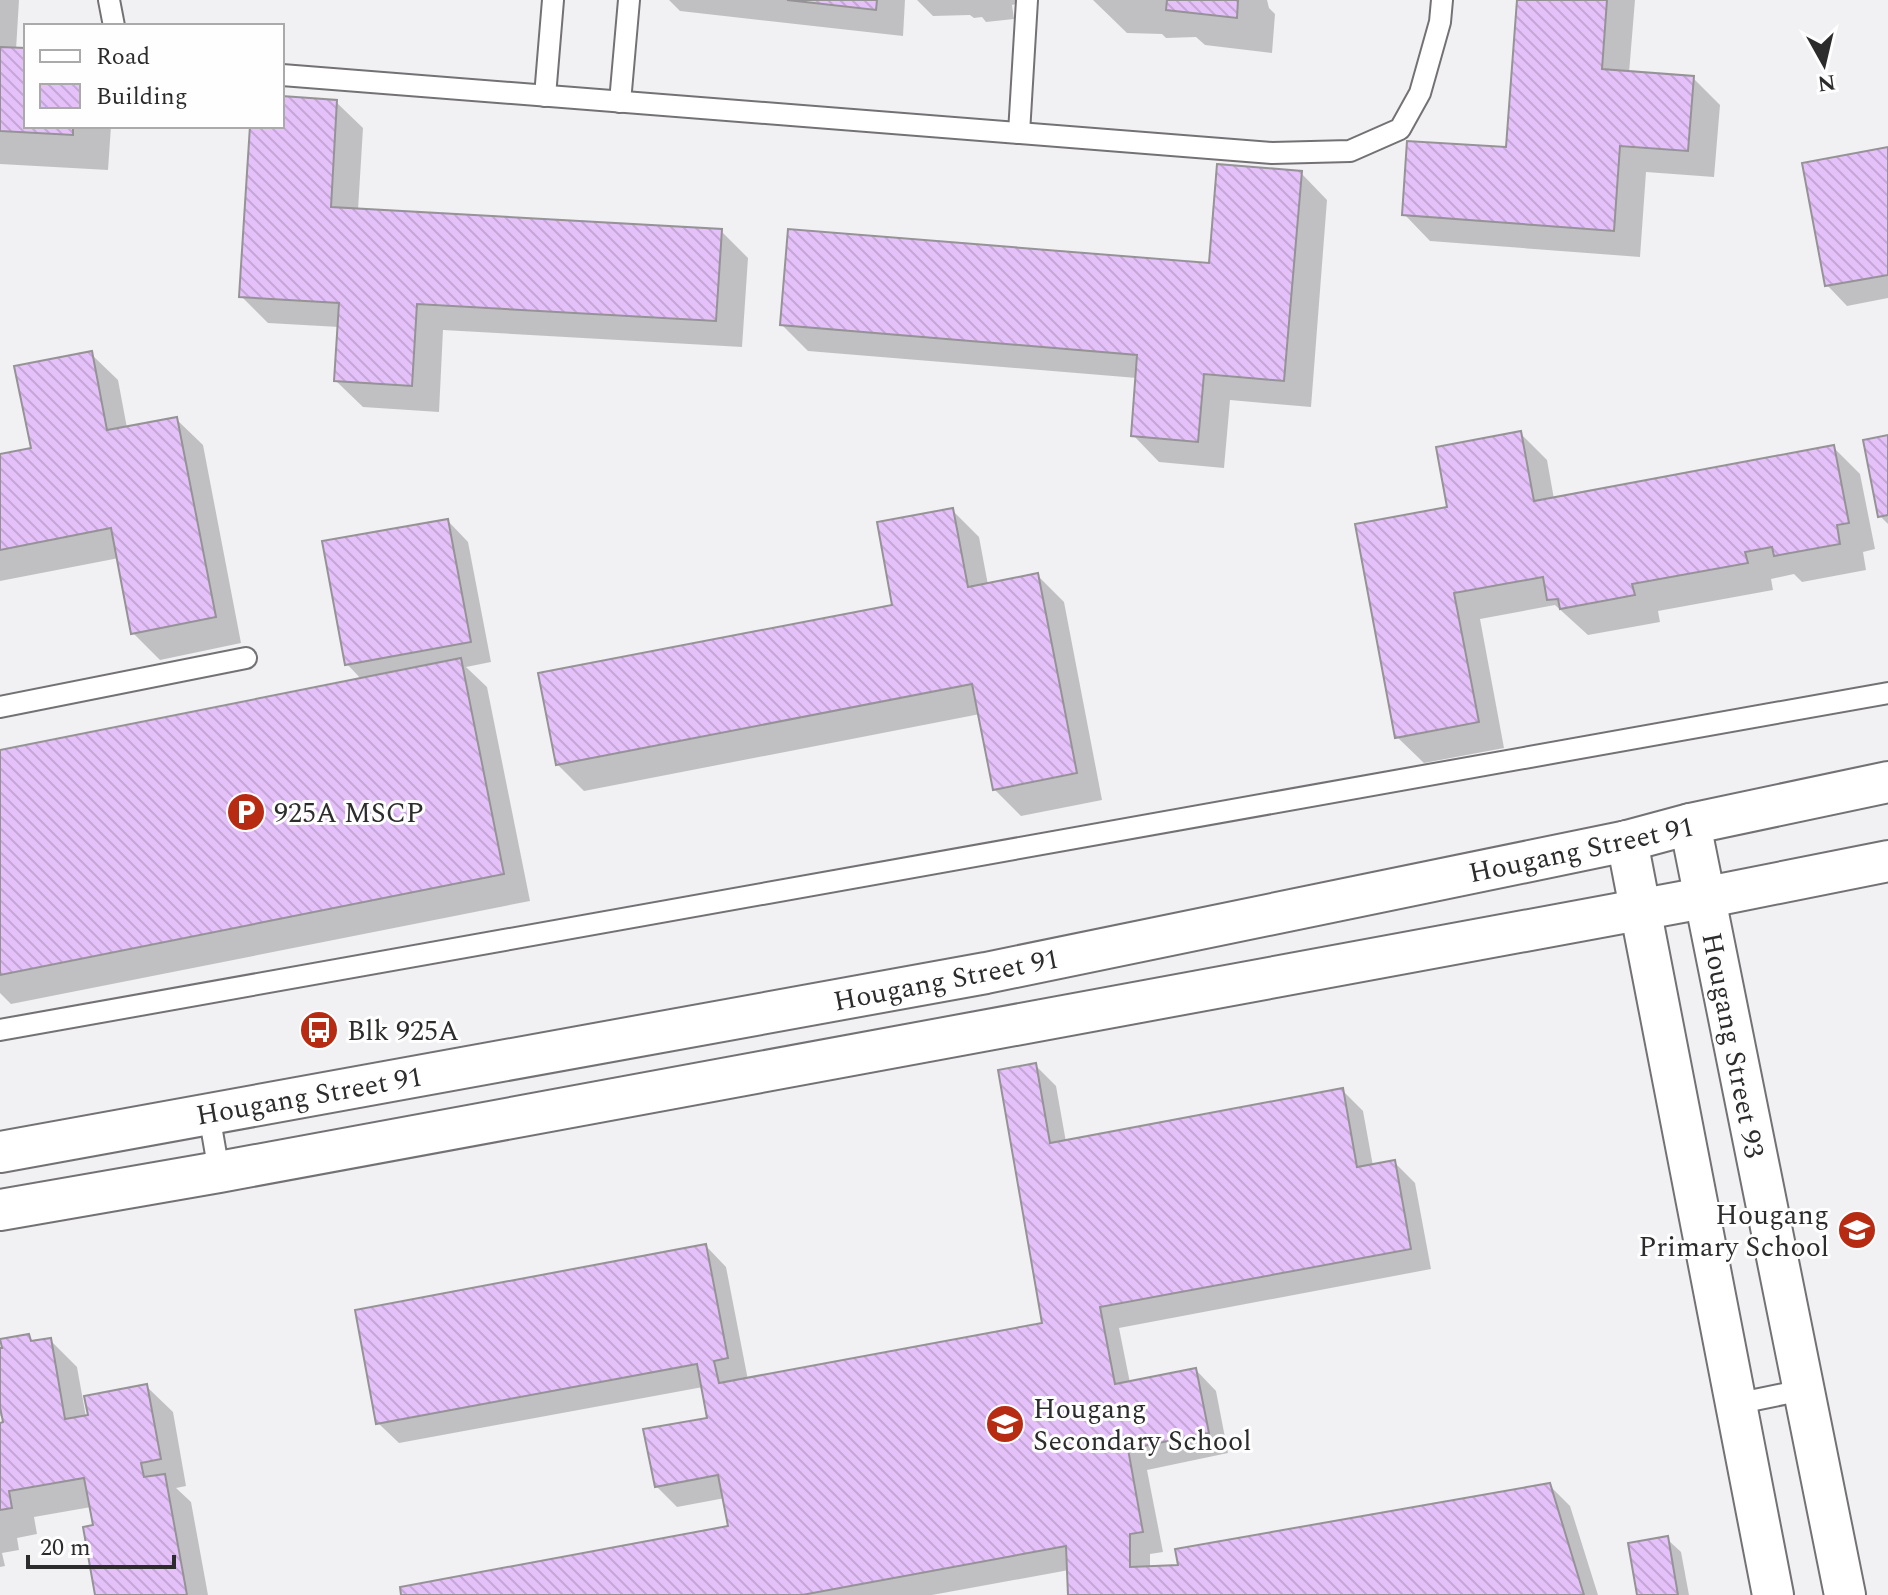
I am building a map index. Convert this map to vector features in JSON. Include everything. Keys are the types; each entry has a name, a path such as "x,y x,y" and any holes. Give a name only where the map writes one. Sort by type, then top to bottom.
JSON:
{"street":[{"name":"Hougang Street 91","path":"0,1152 1017,967 1627,841 1690,824 1888,782"},
{"name":"Hougang Street 93","path":"1690,824 1845,1595"},
{"path":"1627,841 1773,1595"},
{"name":"Hougang Street 91","path":"0,1210 1703,898 1888,861"}],"lane":[{"path":"109,0 114,24"},
{"path":"545,96 553,0"},
{"path":"620,102 629,0"},
{"path":"1019,133 1027,0"},
{"path":"284,75 1272,153 1350,151 1400,129 1420,93 1440,22 1442,0"},
{"path":"0,707 246,658"},
{"path":"0,1030 1888,693"},
{"path":"209,1114 219,1172"},
{"path":"1735,1404 1803,1390"}],"building":[{"path":"787,0 877,0 876,10"},
{"path":"1167,0 1238,0 1237,18 1166,10"},
{"path":"1517,0 1607,0 1602,69 1694,76 1688,151 1620,146 1614,231 1402,215 1407,141 1506,147"},
{"path":"0,47 24,48 24,128 73,128 73,135 0,131"},
{"path":"284,96 337,100 331,207 722,229 716,321 417,304 412,386 334,381 339,303 239,297 250,128 284,128"},
{"path":"1888,147 1888,275 1825,286 1802,163"},
{"path":"1217,164 1302,171 1284,381 1204,374 1198,442 1131,436 1137,355 780,325 788,229 1209,263"},
{"path":"92,351 107,430 177,417 216,617 131,634 111,528 0,550 0,454 31,448 14,366"},
{"path":"1521,431 1534,501 1834,445 1849,523 1837,525 1840,544 1774,556 1772,547 1745,552 1748,563 1632,584 1635,595 1560,609 1558,599 1547,600 1543,577 1454,593 1479,722 1395,738 1355,524 1447,507 1436,447"},
{"path":"1888,435 1888,515 1878,517 1863,440"},
{"path":"953,508 968,587 1038,573 1077,773 993,790 972,684 556,765 538,673 892,605 877,522"},
{"path":"448,519 471,642 345,665 322,541"},
{"name":"925A MSCP","path":"461,658 504,874 0,975 0,750"},
{"name":"Hougang Secondary School","path":"1036,1063 1050,1143 1343,1088 1357,1167 1395,1160 1411,1249 1100,1307 1115,1384 1196,1368 1209,1433 1128,1449 1143,1532 1130,1534 1130,1567 1178,1565 1175,1549 1550,1483 1584,1595 1068,1595 1066,1546 802,1595 401,1595 400,1587 728,1526 718,1475 655,1487 643,1429 707,1418 697,1364 376,1424 355,1310 706,1244 728,1358 714,1361 719,1383 1042,1323 998,1070"},
{"path":"29,1334 31,1341 51,1338 65,1419 88,1415 84,1396 147,1384 161,1459 141,1463 144,1477 165,1474 187,1595 95,1595 83,1527 93,1525 84,1478 9,1491 12,1508 0,1510 0,1423 3,1422 0,1407 0,1339"},
{"path":"1668,1536 1678,1595 1637,1595 1628,1543"}],"place":[{"name":"925A MSCP","path":"246,812"},
{"name":"Blk 925A","path":"319,1030"},
{"name":"Hougang Primary School","path":"1857,1230"},
{"name":"Hougang Secondary School","path":"1005,1424"}]}
